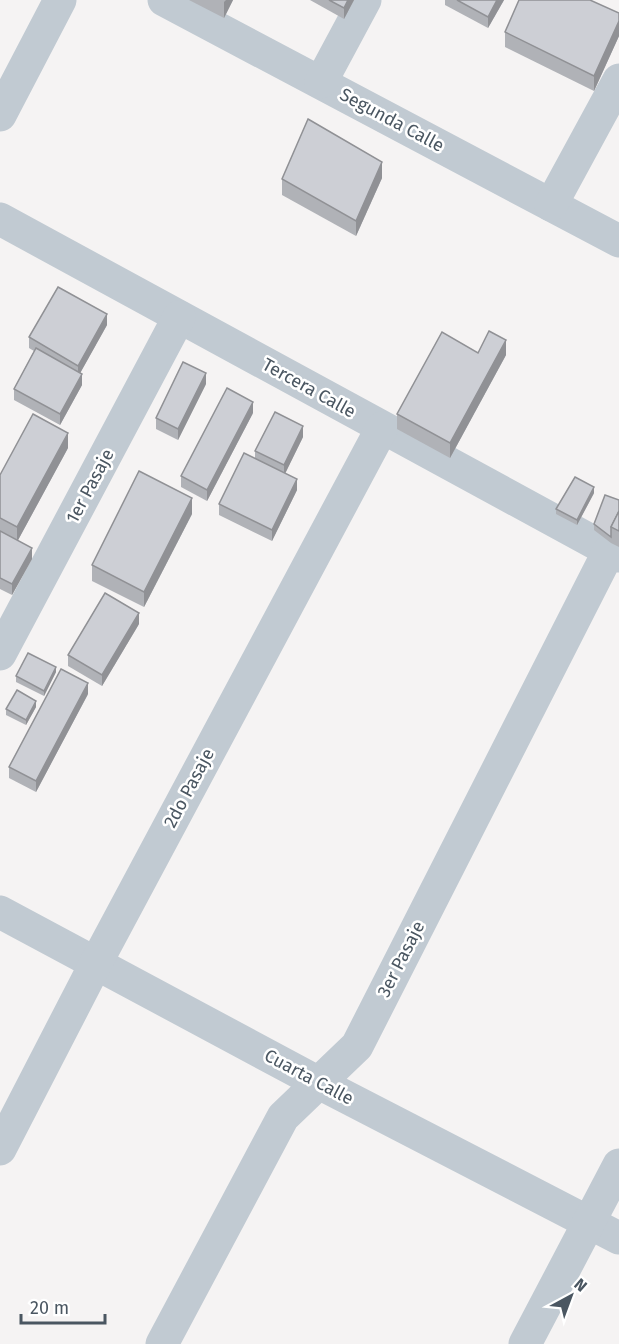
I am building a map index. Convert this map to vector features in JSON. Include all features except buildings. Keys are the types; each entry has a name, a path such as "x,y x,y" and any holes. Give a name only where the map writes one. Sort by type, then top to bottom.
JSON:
{"street":[{"path":"0,115 60,0"},
{"name":"Segunda Calle","path":"164,0 619,241"},
{"path":"321,82 365,0"},
{"path":"551,205 619,80"},
{"name":"Tercera Calle","path":"0,219 614,553"},
{"name":"1er Pasaje","path":"0,654 179,317"},
{"name":"2do Pasaje","path":"0,1149 96,963 382,428"},
{"name":"3er Pasaje","path":"162,1344 283,1117 357,1046 614,553"},
{"name":"Cuarta Calle","path":"0,912 319,1083 619,1238"},
{"path":"525,1344 619,1165"}]}
